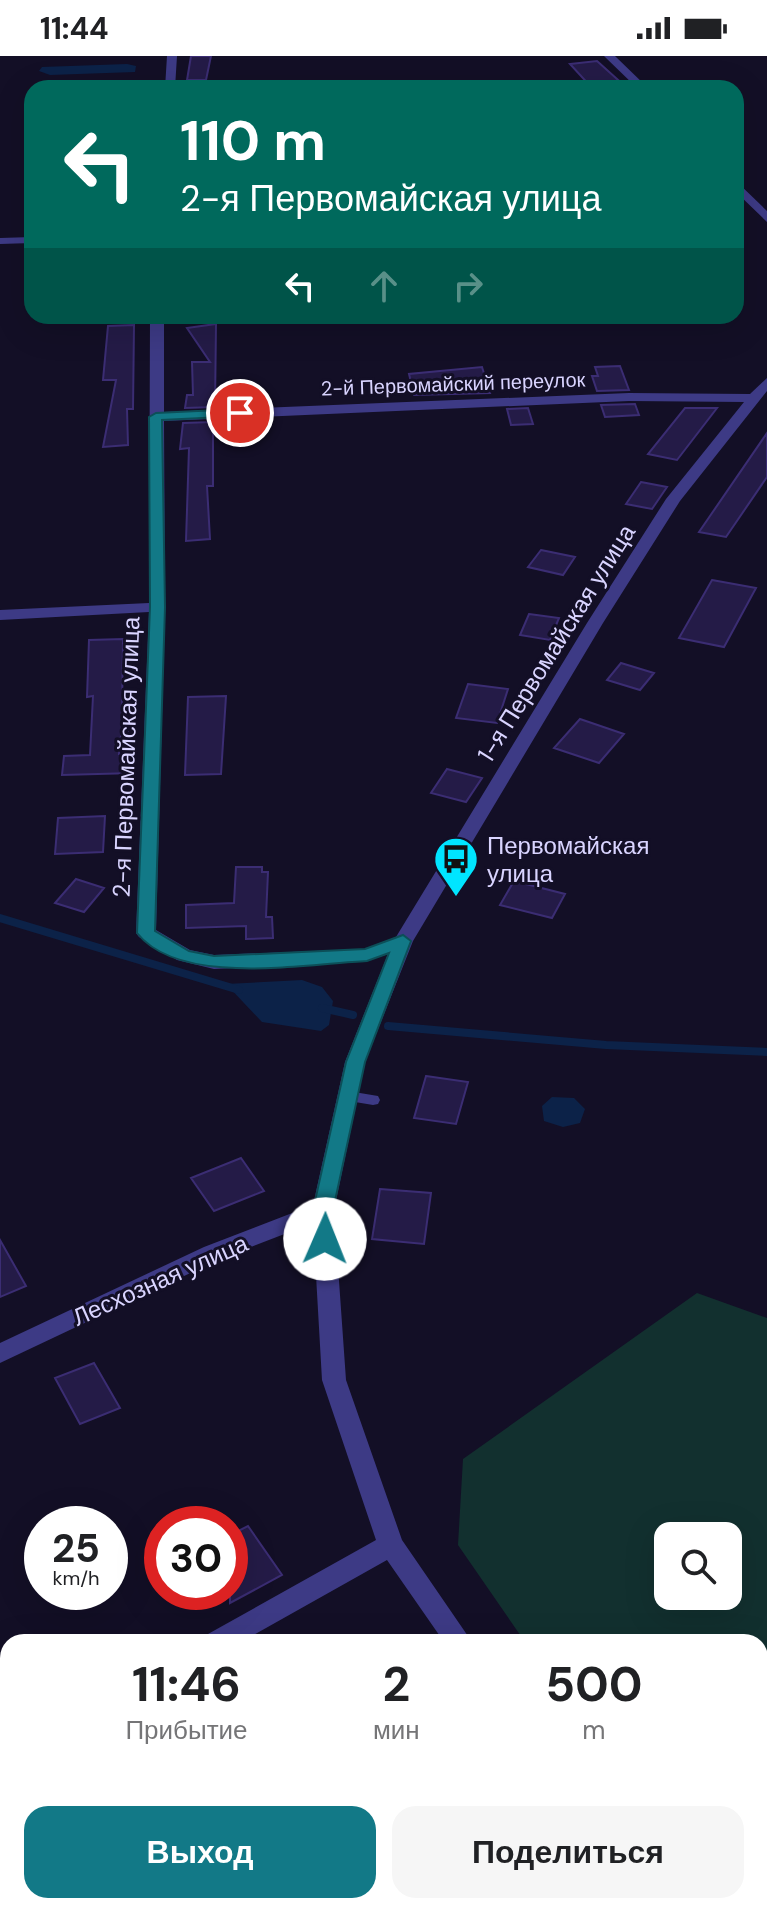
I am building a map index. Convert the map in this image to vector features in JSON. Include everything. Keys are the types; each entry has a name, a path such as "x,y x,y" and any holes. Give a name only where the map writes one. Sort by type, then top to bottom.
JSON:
{"street":[{"path":"170,80 172,56"},
{"path":"609,56 634,80"},
{"path":"744,194 767,218"},
{"path":"744,207 757,208"},
{"name":"2-я Первомайская улица","path":"157,324 157,607 146,933 184,955 214,962 367,955 403,941"},
{"name":"1-я Первомайская улица","path":"453,1634 391,1545 334,1380 323,1210 355,1062 403,941 666,511 751,398 767,382"},
{"name":"2-й Первомайский переулок","path":"156,417 614,398 751,398"},
{"path":"0,615 157,607"},
{"name":"Лесхозная улица","path":"0,1354 212,1253 323,1210"},
{"path":"231,1634 391,1545"}],"lane":[{"path":"0,241 24,240"},
{"path":"348,1096 373,1100"}],"green space":[{"path":"697,1293 767,1318 767,1634 519,1634 458,1545 463,1459"}],"water":[{"path":"136,66 135,72 50,75 39,71 42,67"},
{"path":"302,980 322,987 333,1001 329,1025 321,1031 262,1022 226,984"},
{"path":"552,1097 574,1098 585,1109 580,1123 563,1127 544,1121 542,1106"}],"building":[{"path":"191,56 211,56 206,80 187,80"},
{"path":"597,61 618,80 585,80 570,64"},
{"path":"216,324 215,407 185,408 187,395 193,395 192,362 210,362 187,328"},
{"path":"134,325 133,409 127,409 128,445 103,447 116,380 103,380 108,326"},
{"path":"620,366 629,390 597,391 592,376 598,376 595,367"},
{"path":"482,367 490,393 414,395 409,374"},
{"path":"635,404 639,415 605,417 601,405"},
{"path":"528,408 533,424 511,425 507,409"},
{"path":"685,408 717,408 677,460 648,454"},
{"path":"213,422 213,486 207,486 210,539 186,541 189,448 180,449 183,423"},
{"path":"767,433 767,477 726,537 699,532"},
{"path":"641,482 667,487 652,509 626,504"},
{"path":"541,550 575,557 563,575 528,567"},
{"path":"712,580 756,588 724,647 679,638"},
{"path":"529,614 559,618 550,640 520,635"},
{"path":"123,639 122,713 128,713 128,735 121,735 119,754 133,754 134,773 62,775 64,756 90,755 93,696 87,697 89,640"},
{"path":"621,663 654,673 640,690 607,680"},
{"path":"468,684 508,689 497,723 456,718"},
{"path":"226,696 221,774 185,775 188,697"},
{"path":"580,719 624,734 599,763 554,748"},
{"path":"447,769 482,778 466,802 431,793"},
{"path":"105,816 103,852 55,854 58,818"},
{"path":"236,867 262,867 262,872 268,872 266,917 272,917 273,938 246,939 246,926 186,928 186,905 234,903"},
{"path":"76,879 104,888 84,912 55,903"},
{"path":"514,881 565,894 552,918 500,905"},
{"path":"426,1076 468,1082 456,1124 414,1118"},
{"path":"241,1158 264,1191 214,1211 191,1178"},
{"path":"380,1189 431,1193 424,1244 372,1239"},
{"path":"0,1240 26,1286 0,1297"},
{"path":"94,1363 120,1408 80,1424 55,1378"},
{"path":"248,1526 282,1575 248,1593"}],"waterway":[{"path":"0,918 239,990"},
{"path":"322,1008 353,1015"},
{"path":"388,1026 606,1045 767,1052"}],"place":[{"name":"Первомайская улица","path":"456,898"}],"route":[{"path":"240,413 156,417 157,607 146,933 184,955 214,962 367,955 403,941 355,1062 323,1210 325,1239"}]}
